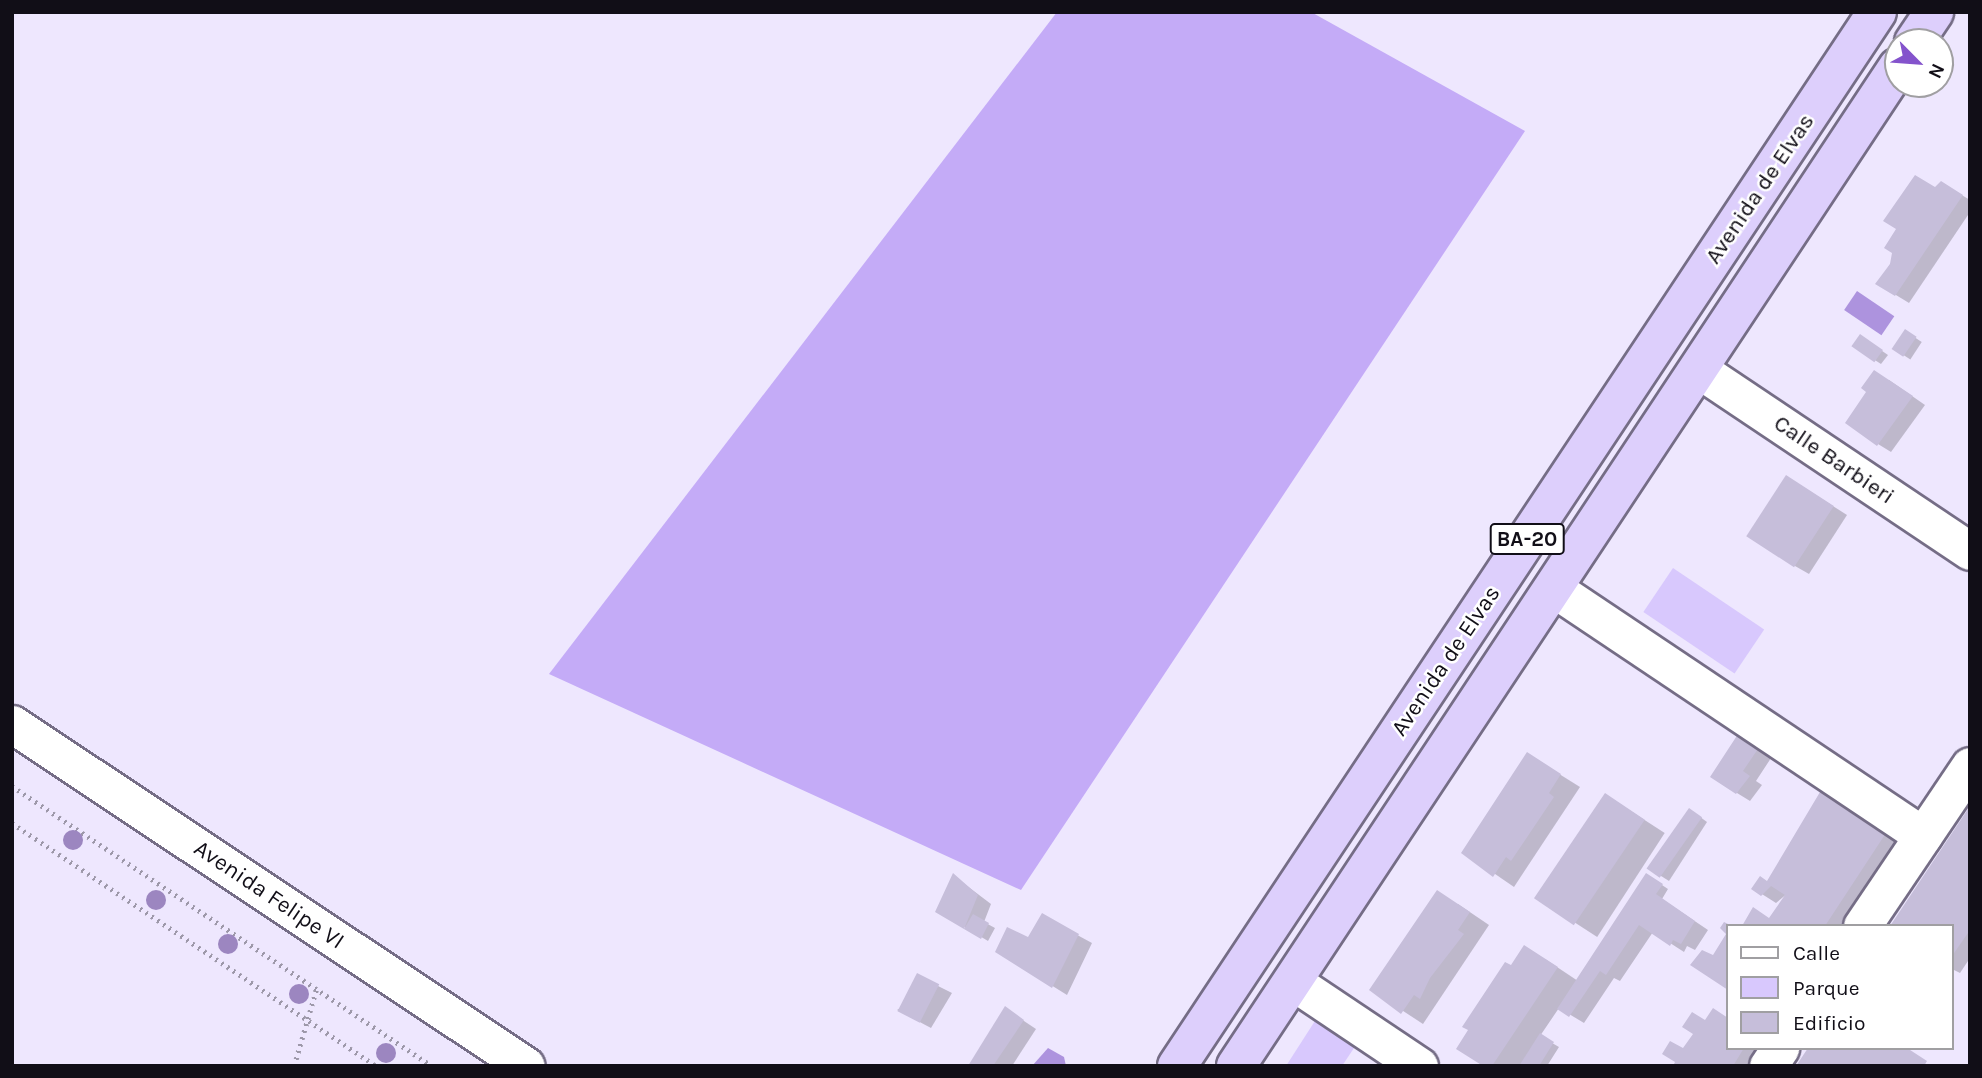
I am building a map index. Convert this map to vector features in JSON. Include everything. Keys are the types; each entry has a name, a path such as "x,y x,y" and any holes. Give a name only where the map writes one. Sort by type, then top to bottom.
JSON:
{"highway":[{"name":"Avenida de Elvas","path":"1177,1066 1877,12"},
{"path":"1923,28 1934,12"},
{"name":"Avenida de Elvas","path":"1236,1066 1884,88"}],"street":[{"name":"Calle Barbieri","path":"1698,369 1970,551"},
{"path":"1553,588 1923,836"},
{"name":"Avenida Felipe VI","path":"12,724 526,1066"},
{"path":"1863,924 1970,766"},
{"path":"1292,981 1419,1066"},
{"path":"1768,1066 1779,1050"}],"path":[{"path":"12,786 432,1066"},
{"path":"12,823 377,1066"},
{"path":"294,1066 317,987"}],"green space":[{"path":"1673,568 1764,630 1735,673 1643,612"},
{"path":"1322,1010 1362,1036 1342,1066 1286,1066"}],"shaded area":[{"path":"1057,12 1311,12 1525,131 1021,890 549,674"},
{"path":"1857,291 1894,316 1881,335 1844,310"},
{"path":"1048,1048 1064,1057 1066,1066 1032,1066"}],"building":[{"path":"1915,175 1935,187 1941,181 1963,195 1895,296 1875,284 1890,264 1892,253 1884,248 1896,229 1883,221"},
{"path":"1905,329 1917,337 1903,357 1892,349"},
{"path":"1860,334 1883,350 1874,362 1851,346"},
{"path":"1874,370 1913,396 1877,446 1845,423 1866,392 1861,388"},
{"path":"1786,475 1834,506 1794,567 1746,536"},
{"path":"1740,731 1760,746 1743,771 1750,776 1736,794 1710,777"},
{"path":"1527,752 1561,774 1549,793 1554,797 1511,861 1506,857 1493,877 1461,853"},
{"path":"1823,787 1886,833 1826,924 1743,924 1753,907 1769,918 1785,895 1771,886 1761,896 1751,889 1760,876 1767,881"},
{"path":"1605,793 1645,820 1574,925 1534,898"},
{"path":"1970,806 1970,930 1954,953 1954,924 1891,924"},
{"path":"1689,808 1702,817 1660,878 1647,869"},
{"path":"953,873 978,895 964,929 973,914 989,923 981,939 935,912"},
{"path":"1646,873 1663,884 1656,894 1695,921 1681,944 1673,940 1670,946 1639,925 1606,975 1600,971 1569,1017 1557,1009"},
{"path":"1437,890 1470,912 1458,930 1464,934 1430,978 1420,999 1414,995 1401,1014 1369,990"},
{"path":"1042,913 1079,934 1052,988 995,952 1007,927 1028,937"},
{"path":"1724,922 1728,924 1727,989 1690,965 1702,950 1713,955 1726,934 1720,928"},
{"path":"1524,945 1558,967 1492,1066 1483,1066 1456,1049 1468,1030 1462,1027 1505,962 1511,965"},
{"path":"917,973 939,984 920,1023 897,1011"},
{"path":"1005,1006 1024,1020 993,1066 968,1066"},
{"path":"1713,1008 1727,1017 1727,1050 1743,1050 1733,1066 1673,1066 1675,1062 1662,1054 1670,1041 1683,1048 1693,1034 1682,1027 1692,1012 1705,1020"},
{"path":"1540,1033 1554,1042 1539,1066 1519,1066"},
{"path":"1807,1050 1910,1050 1927,1061 1924,1066 1796,1066"}]}
